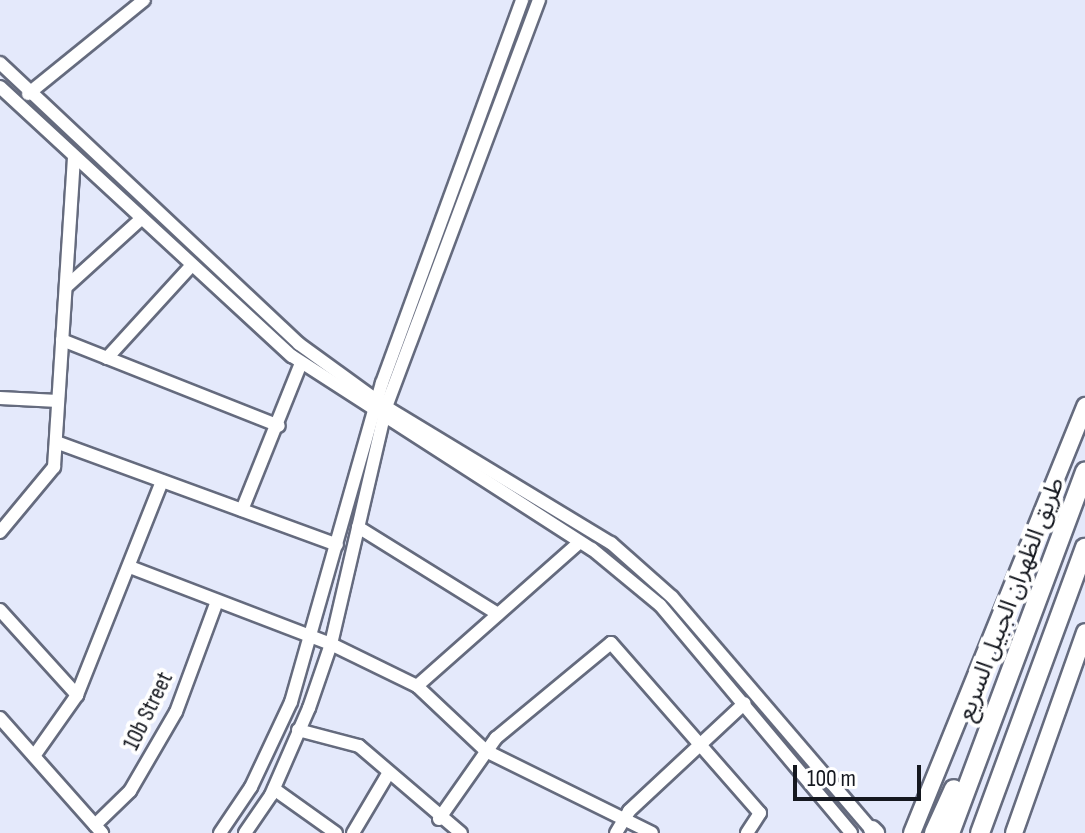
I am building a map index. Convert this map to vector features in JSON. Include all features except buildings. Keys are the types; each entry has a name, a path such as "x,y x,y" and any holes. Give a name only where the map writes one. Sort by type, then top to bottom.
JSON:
{"highway":[{"name":"طريق الظهران الجبيل السريع","path":"950,833 1085,471"},
{"path":"983,828 1085,548"},
{"path":"934,833 1006,683"}],"main road":[{"path":"912,833 1085,406"},
{"path":"1015,831 1085,632"}],"street":[{"path":"28,94 144,0"},
{"path":"220,833 270,751 311,639 381,403 522,0"},
{"path":"381,403 539,0"},
{"path":"0,63 28,94 299,344 381,403 611,543 672,597 874,832"},
{"path":"3,96 301,363 377,417 580,542 660,605 851,833"},
{"path":"0,532 54,467 74,157"},
{"path":"66,287 141,219"},
{"path":"107,358 192,265"},
{"path":"62,340 279,426"},
{"path":"242,510 279,426 301,363"},
{"path":"0,398 58,401"},
{"path":"245,833 274,789 331,644 358,527 377,417"},
{"path":"56,442 337,545"},
{"path":"34,756 77,695 162,481"},
{"path":"358,527 498,614"},
{"path":"417,686 580,542"},
{"path":"130,567 311,639 331,644 417,686 486,751 626,816 652,833"},
{"name":"10b Street","path":"99,829 130,791 164,735 217,601"},
{"path":"0,610 77,695"},
{"path":"439,819 486,751 606,643 760,813 747,833"},
{"path":"616,833 626,816 745,703"},
{"path":"0,718 99,829"},
{"path":"298,730 359,746 454,831"},
{"path":"353,833 388,774"},
{"path":"274,789 336,833"}]}
